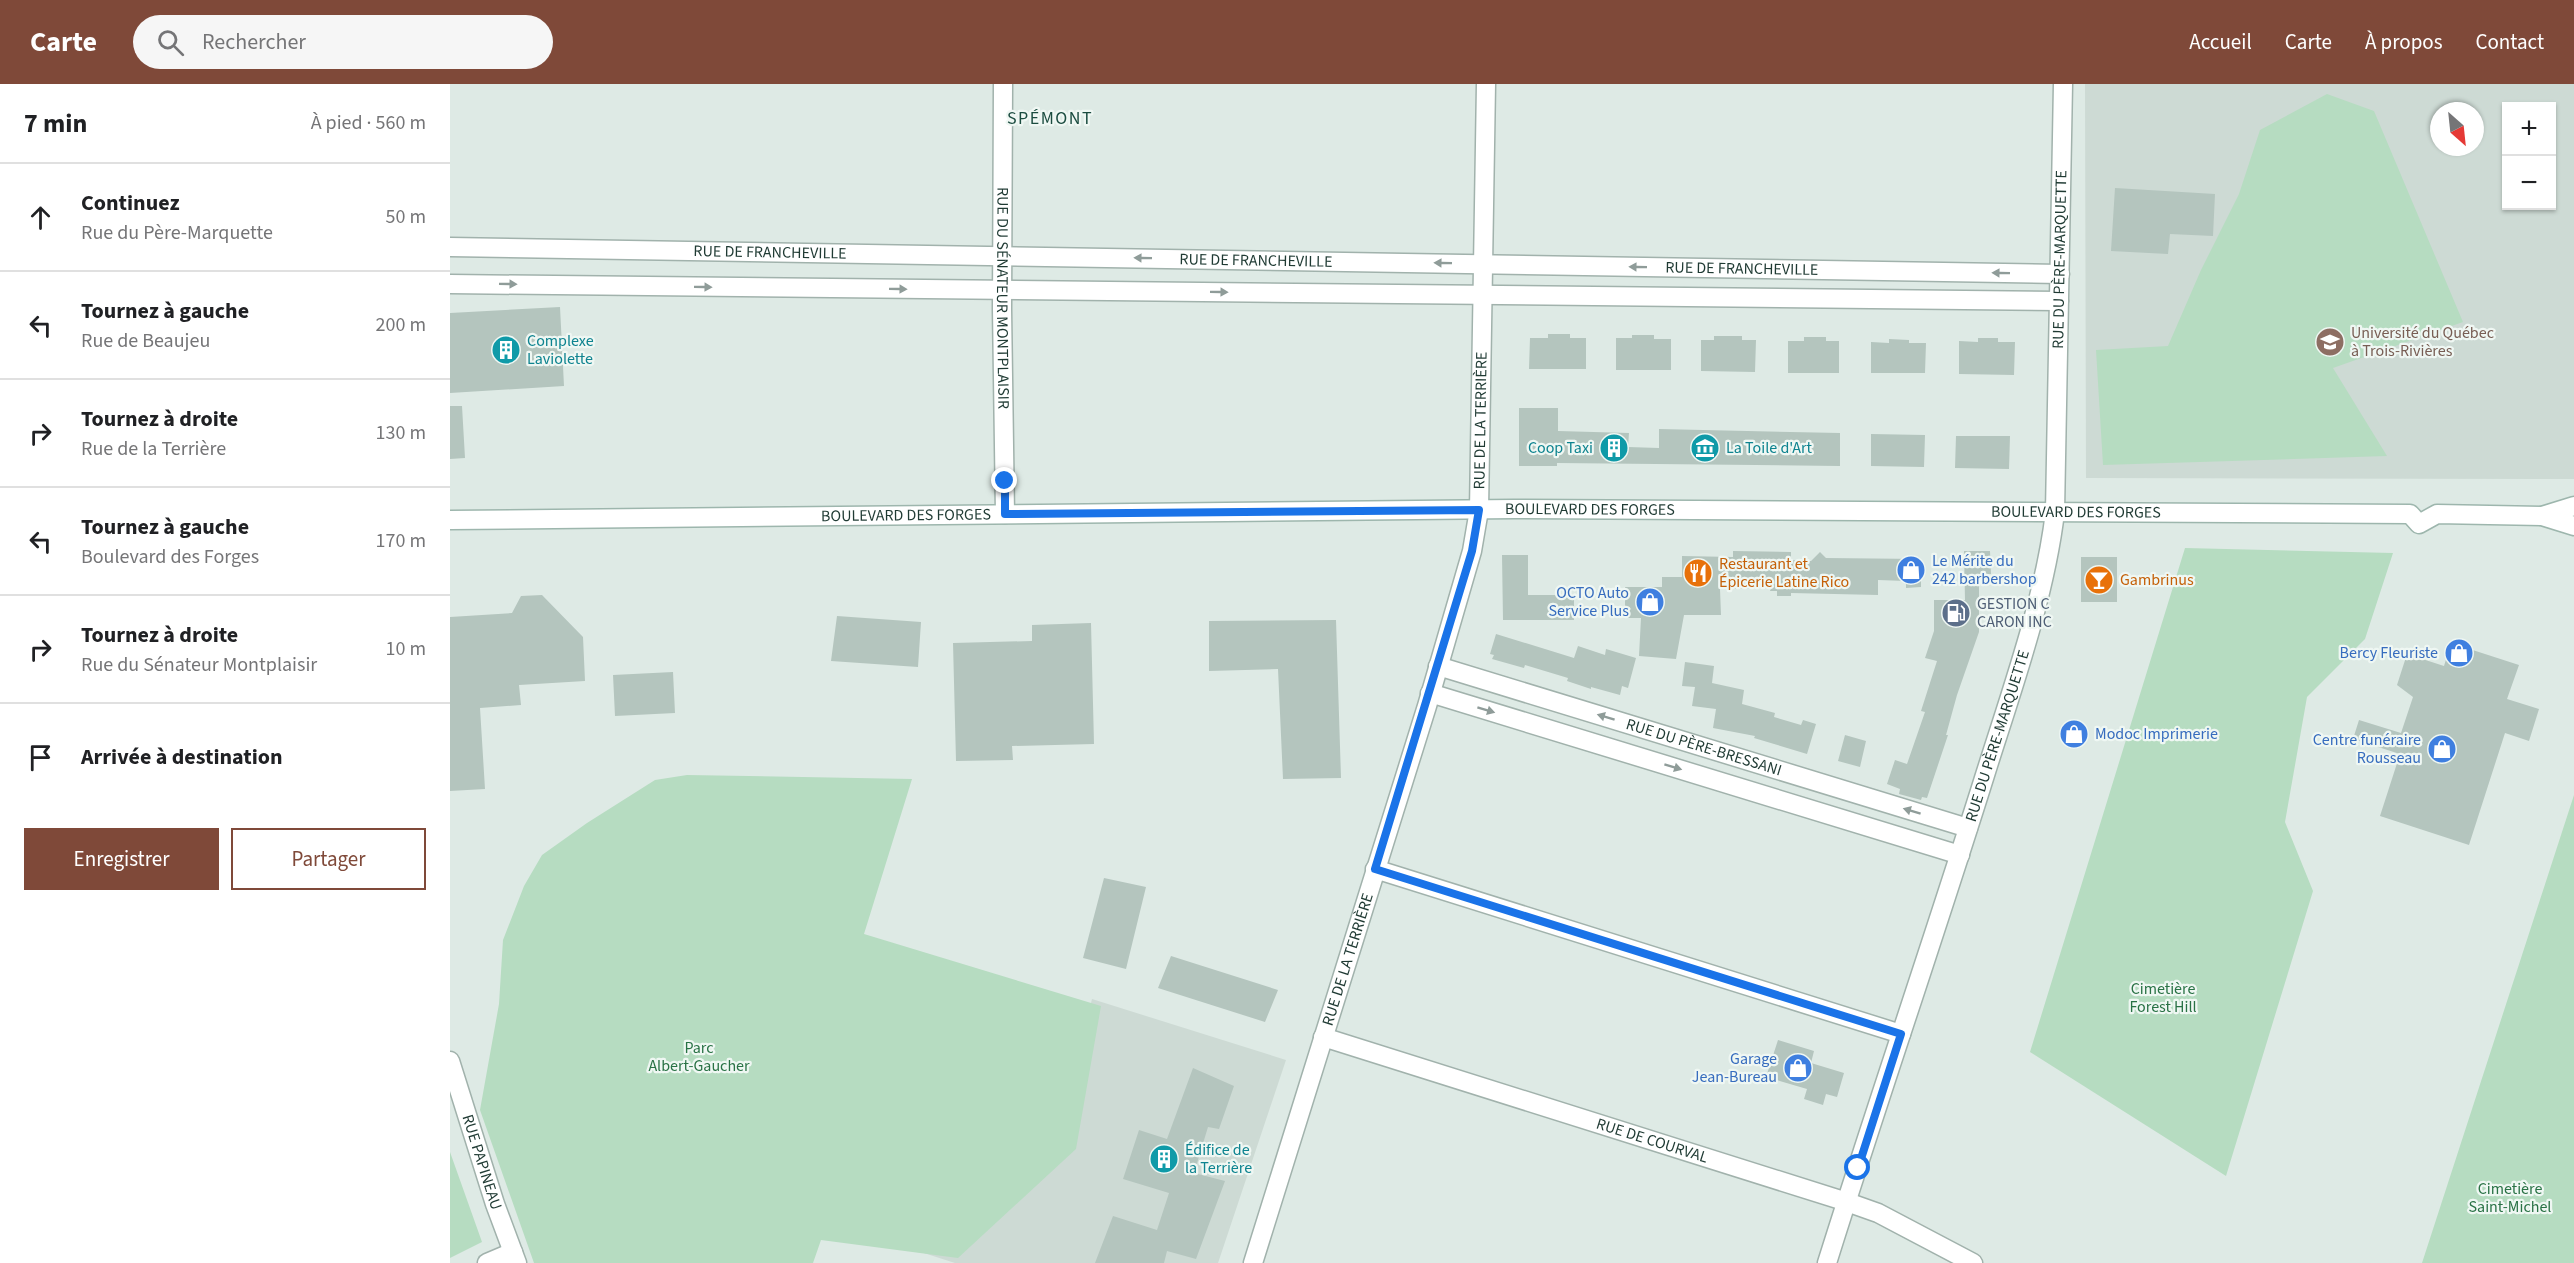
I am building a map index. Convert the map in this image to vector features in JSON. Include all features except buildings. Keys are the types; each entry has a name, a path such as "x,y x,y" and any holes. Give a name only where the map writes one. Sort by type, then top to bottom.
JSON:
{"street":[{"name":"RUE DU SÉNATEUR MONTPLAISIR","path":"1003,84 1002,290 1005,514"},
{"name":"RUE DE LA TERRIÈRE","path":"1253,1263 1472,551 1479,510 1486,84"},
{"name":"RUE DU PÈRE-MARQUETTE","path":"1827,1263 1960,855 2033,614 2051,545 2055,512 2063,84"},
{"name":"RUE DE FRANCHEVILLE","path":"450,247 2060,274"},
{"name":"RUE DE FRANCHEVILLE","path":"450,284 2059,301"},
{"name":"BOULEVARD DES FORGES","path":"2542,516 2574,506"},
{"name":"BOULEVARD DES FORGES","path":"450,520 1479,510 2410,514 2419,524 2437,514 2542,516 2574,526"},
{"name":"RUE DU PÈRE-BRESSANI","path":"1438,666 1968,828"},
{"name":"RUE DU PÈRE-BRESSANI","path":"1430,693 1960,855"},
{"path":"1375,869 1901,1034"},
{"name":"RUE DE COURVAL","path":"1323,1037 1847,1202 1878,1213 1973,1263"},
{"name":"RUE PAPINEAU","path":"450,1061 495,1204 515,1258"},
{"path":"487,1263 515,1258"}],"shaded area":[{"name":"Université du Québec à Trois-Rivières","path":"2085,84 2574,84 2574,479 2086,478"},
{"path":"1092,999 1286,1060 1218,1263 955,1263 774,1205 1067,1100"}],"green space":[{"path":"2327,94 2374,111 2463,322 2333,368 2387,456 2103,465 2096,350 2168,346 2201,270 2239,194 2260,130"},
{"name":"Cimetière Forest Hill","path":"2185,548 2393,553 2365,639 2307,697 2285,822 2313,891 2226,1176 2030,1052"},
{"name":"Parc Albert-Gaucher","path":"687,775 912,779 864,934 1101,1006 1076,1149 958,1258 821,1240 813,1263 534,1263 480,1110 499,1004 503,940 524,886 542,855 655,780"},
{"name":"Cimetière Saint-Michel","path":"2574,795 2574,1263 2422,1263"},
{"path":"450,1152 482,1242 450,1258"}],"place":[{"name":"Université du Québec à Trois-Rivières","path":"2330,342"},
{"name":"Complexe Laviolette","path":"506,350"},
{"name":"Coop Taxi","path":"1614,448"},
{"name":"La Toile d'Art","path":"1705,448"},
{"name":"Le Mérite du 242 barbershop","path":"1911,570"},
{"name":"Restaurant et Épicerie Latine Rico","path":"1698,573"},
{"name":"Gambrinus","path":"2099,580"},
{"name":"OCTO Auto Service Plus","path":"1650,602"},
{"name":"GESTION C CARON INC","path":"1956,613"},
{"name":"Bercy Fleuriste","path":"2459,653"},
{"name":"Modoc Imprimerie","path":"2074,734"},
{"name":"Centre funéraire Rousseau","path":"2442,749"},
{"name":"Garage Jean-Bureau","path":"1798,1068"},
{"name":"Édifice de la Terrière","path":"1164,1159"}],"district":[{"name":"SPÉMONT","path":"1050,118"}],"route":[{"path":"1005,481 1005,514 1479,510 1472,551 1427,706 1375,869 1901,1034 1858,1168"}]}
